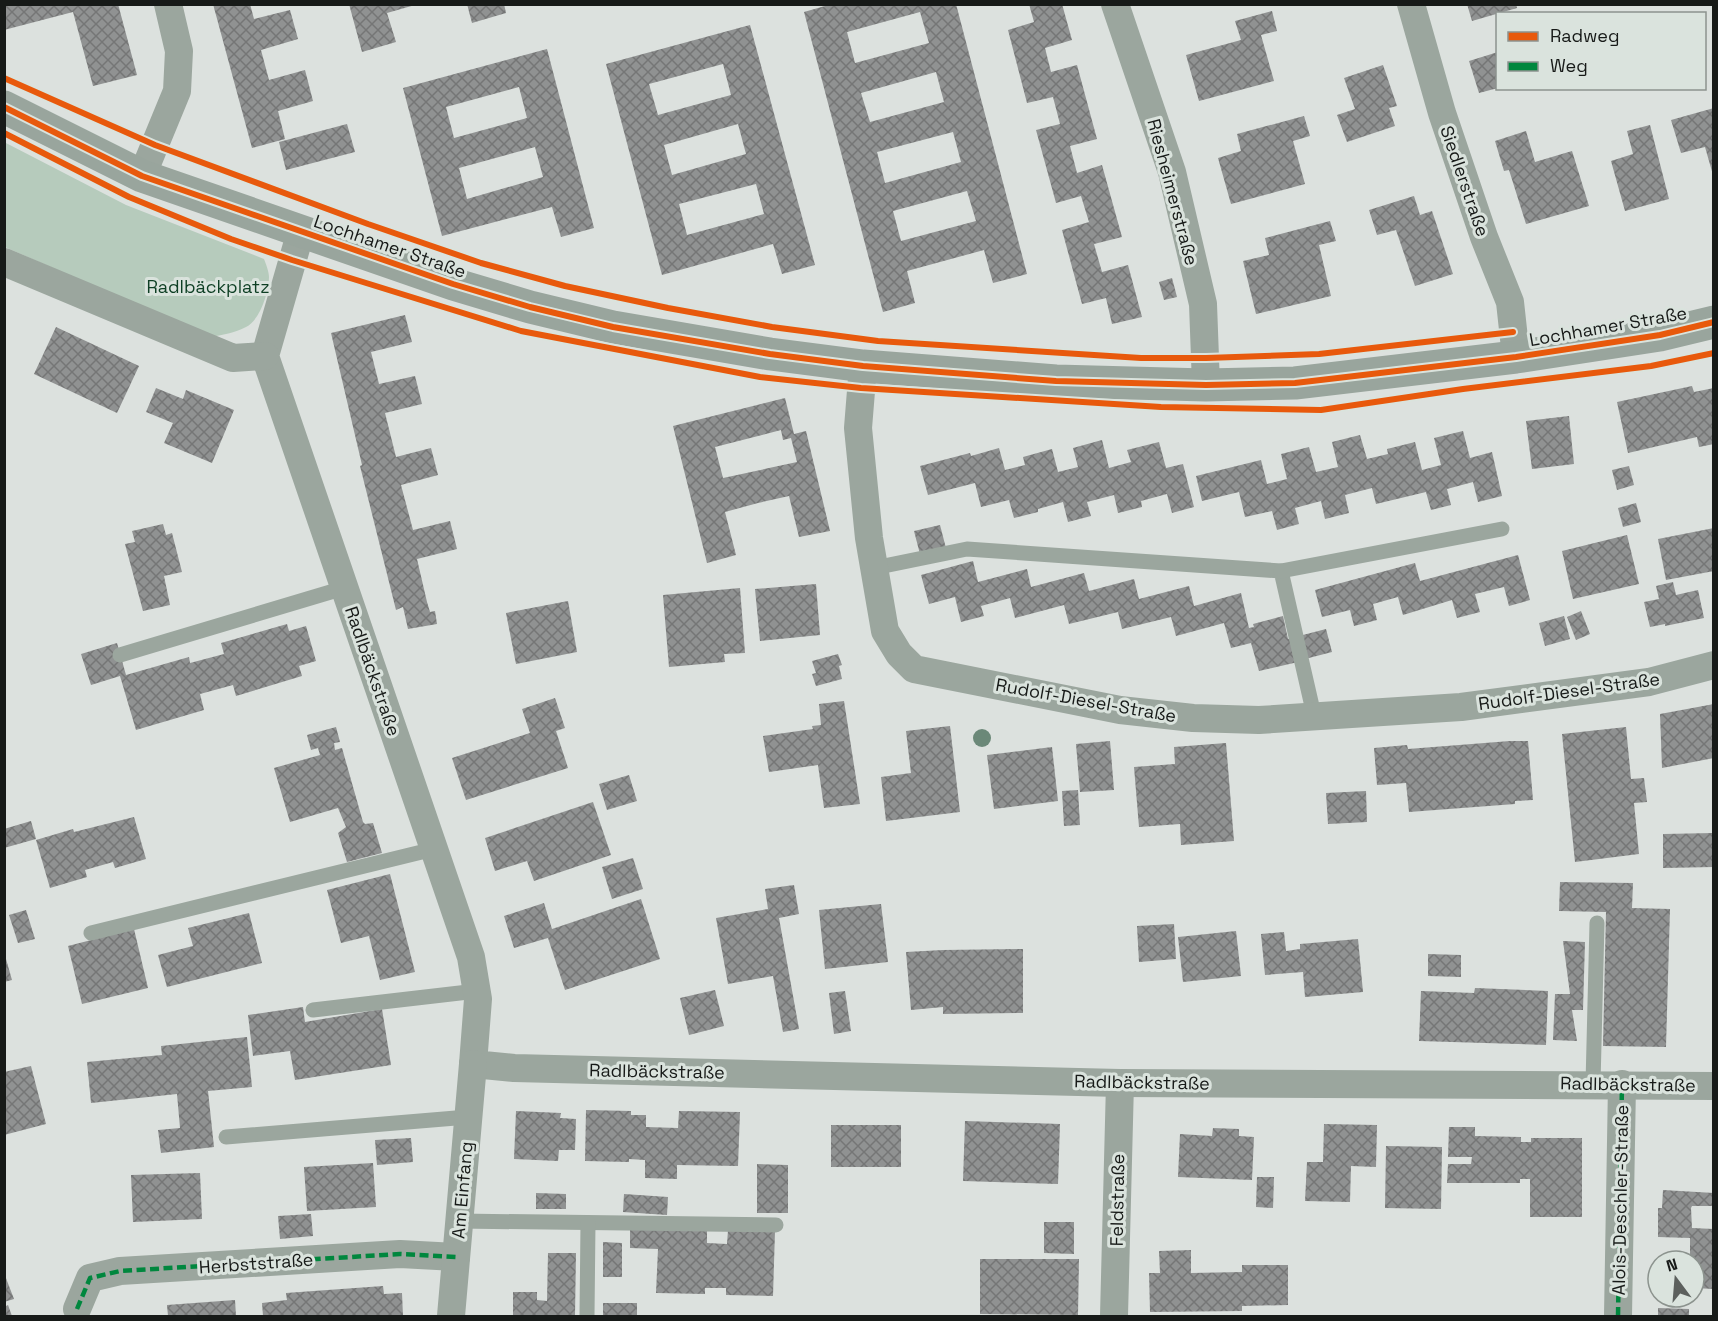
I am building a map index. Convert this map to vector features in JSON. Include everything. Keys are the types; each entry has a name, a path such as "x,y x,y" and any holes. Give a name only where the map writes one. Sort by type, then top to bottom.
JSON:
{"street":[{"path":"142,177 177,91 179,51 168,4"},
{"name":"Riesheimerstraße","path":"1115,4 1174,183 1203,304 1206,385"},
{"name":"Siedlerstraße","path":"1411,4 1442,114 1484,237 1510,302 1516,357"},
{"name":"Lochhamer Straße","path":"4,107 142,177 453,284 530,307 603,324 770,354 863,366 1056,381 1206,385 1295,383 1516,357 1660,335 1713,322"},
{"path":"4,262 233,358 265,356 301,231"},
{"name":"Radlbäckstraße","path":"265,356 471,957 478,999 473,1064 514,1068 1120,1083 1713,1086"},
{"name":"Rudolf-Diesel-Straße","path":"863,366 858,428 874,568 885,631 899,654 915,669 1120,710 1193,718 1259,720 1461,706 1648,682 1713,665"},
{"name":"Am Einfang","path":"451,1317 473,1064"},
{"name":"Feldstraße","path":"1114,1317 1120,1083"},
{"name":"Alois-Deschler-Straße","path":"1618,1317 1622,1084"},
{"name":"Herbststraße","path":"77,1309 90,1278 120,1271 400,1254 456,1257"}],"lane":[{"path":"874,568 967,549 1281,571 1502,529"},
{"path":"1281,571 1314,715"},
{"path":"120,655 344,588"},
{"path":"91,933 434,849"},
{"path":"1593,1084 1597,923"},
{"path":"313,1010 477,991"},
{"path":"226,1137 468,1117"},
{"path":"459,1221 776,1225"},
{"path":"587,1317 588,1222"}],"green space":[{"name":"Radlbäckplatz","path":"4,142 126,205 264,259 269,283 263,305 255,318 242,329 210,337 5,247"}],"building":[{"path":"4,4 118,4 137,75 93,86 73,12 4,30"},
{"path":"213,4 250,4 254,19 290,10 298,39 261,50 269,80 305,70 313,101 278,111 285,139 252,148"},
{"path":"349,4 415,5 387,13 396,42 362,52"},
{"path":"467,4 504,4 506,13 472,23"},
{"path":"832,4 956,4 1027,274 993,283 984,250 907,271 915,303 883,312 804,12","holes":["920,12 929,43 855,63 847,32","936,72 944,102 870,122 861,93","953,132 961,162 885,183 877,152","967,191 976,221 901,241 893,211"]},
{"path":"1029,4 1062,4 1072,40 1045,48 1051,72 1077,65 1097,139 1070,146 1077,173 1102,165 1122,237 1094,244 1102,272 1128,265 1142,317 1112,324 1106,298 1082,304 1062,230 1089,222 1081,196 1056,203 1036,130 1060,124 1053,97 1027,103 1008,30 1034,22"},
{"path":"1467,4 1516,4 1517,8 1496,12 1496,14 1472,21"},
{"path":"1272,11 1277,31 1261,35 1274,81 1199,101 1186,55 1241,40 1235,21"},
{"path":"750,25 815,265 782,274 773,244 662,275 606,64","holes":["723,64 731,95 658,115 649,84","738,124 746,154 672,175 664,145","756,184 764,214 687,235 679,204"]},
{"path":"547,49 594,228 561,237 552,207 442,236 403,88","holes":["519,87 527,118 454,138 446,107","535,147 543,177 467,199 459,168"]},
{"path":"1496,53 1496,89 1479,93 1469,61"},
{"path":"1383,65 1397,106 1389,108 1395,126 1347,142 1337,115 1355,109 1344,78"},
{"path":"1714,108 1713,175 1705,147 1681,153 1671,120"},
{"path":"1304,116 1310,136 1293,141 1305,184 1231,204 1218,158 1241,151 1237,134"},
{"path":"347,124 355,152 286,170 279,142"},
{"path":"1650,125 1669,199 1625,211 1611,161 1633,154 1627,131"},
{"path":"1526,131 1535,162 1572,151 1589,206 1526,224 1509,170 1504,171 1495,141"},
{"path":"1414,196 1420,215 1432,211 1453,274 1415,286 1396,230 1377,235 1369,210"},
{"path":"1330,221 1336,241 1319,245 1331,296 1256,314 1243,261 1269,255 1265,238"},
{"path":"1172,278 1177,297 1164,300 1159,282"},
{"path":"405,315 412,342 371,352 379,384 415,376 422,404 385,413 396,457 431,448 438,475 401,485 413,530 450,521 457,549 417,559 430,612 435,611 437,624 408,629 403,607 396,610 360,466 362,465 331,333"},
{"path":"56,327 139,366 117,413 34,374"},
{"path":"1692,386 1694,392 1714,388 1714,444 1699,447 1697,437 1628,453 1617,402"},
{"path":"156,388 183,399 186,390 234,410 212,463 164,443 173,423 146,412"},
{"path":"785,398 794,434 806,431 830,531 799,537 789,496 758,503 725,512 736,555 707,563 673,426","holes":["781,430 783,440 791,438 797,462 723,478 715,447"]},
{"path":"1569,416 1574,464 1532,469 1526,421"},
{"path":"1463,431 1470,458 1492,452 1502,496 1478,502 1473,482 1447,489 1451,505 1431,510 1426,492 1376,504 1372,488 1345,495 1349,513 1325,519 1321,501 1295,508 1299,524 1277,530 1272,511 1245,517 1239,492 1202,501 1196,476 1261,460 1267,484 1287,479 1281,454 1309,447 1316,472 1338,467 1332,442 1360,435 1367,459 1388,454 1387,449 1415,442 1422,470 1441,465 1434,438"},
{"path":"1102,440 1109,468 1131,462 1127,450 1159,442 1166,468 1183,464 1194,507 1172,513 1167,494 1141,501 1142,507 1118,513 1114,495 1087,502 1091,516 1068,522 1063,502 1014,518 1009,500 981,507 975,483 928,495 920,466 999,448 1005,470 1025,465 1023,457 1052,449 1058,472 1078,467 1073,448"},
{"path":"1629,466 1634,485 1617,490 1612,470"},
{"path":"1636,503 1641,522 1623,527 1618,508"},
{"path":"163,524 166,535 172,533 182,572 164,576 170,605 143,611 125,544 135,542 132,531"},
{"path":"940,525 947,552 921,558 914,531"},
{"path":"1714,528 1714,571 1666,580 1658,539"},
{"path":"1627,535 1639,584 1573,599 1562,551"},
{"path":"1518,555 1530,600 1509,606 1504,587 1475,594 1480,612 1457,618 1452,600 1403,615 1398,597 1373,604 1377,620 1354,626 1350,610 1322,617 1315,590 1415,563 1420,581"},
{"path":"973,561 978,582 1027,569 1031,587 1084,573 1089,591 1134,579 1139,599 1189,586 1194,606 1241,593 1249,628 1254,627 1253,624 1283,616 1288,639 1291,638 1298,662 1259,671 1251,643 1231,648 1224,623 1176,636 1171,617 1122,629 1118,612 1069,624 1064,605 1015,618 1010,598 981,606 984,616 961,622 955,597 929,604 921,575"},
{"path":"1673,582 1676,595 1698,590 1704,618 1650,627 1644,602 1659,599 1656,586"},
{"path":"816,584 820,635 760,641 755,589"},
{"path":"740,588 745,653 724,654 725,662 669,667 663,595"},
{"path":"568,601 577,652 516,664 506,613"},
{"path":"1581,611 1590,634 1576,640 1567,617"},
{"path":"1564,616 1570,639 1545,646 1539,623"},
{"path":"287,624 289,631 306,626 316,661 299,666 302,676 236,696 233,685 200,694 204,710 136,730 120,676 91,685 81,654 117,643 126,675 189,657 190,663 224,654 221,643"},
{"path":"1326,629 1332,652 1305,659 1299,636"},
{"path":"838,654 842,665 839,666 842,679 816,686 812,674 816,673 812,661"},
{"path":"555,698 565,728 556,731 568,768 466,800 452,758 530,733 522,709"},
{"path":"844,701 860,804 824,808 818,765 769,772 763,736 813,729 812,726 821,725 819,704"},
{"path":"1714,704 1714,758 1662,768 1660,714"},
{"path":"950,726 960,812 886,821 881,777 911,773 906,731"},
{"path":"336,727 340,742 334,743 335,750 342,748 363,822 373,823 382,853 347,862 338,833 346,827 338,808 290,822 274,768 320,755 318,748 311,750 307,735"},
{"path":"1626,727 1631,779 1644,778 1647,802 1634,803 1639,854 1575,862 1562,734"},
{"path":"1110,741 1114,790 1080,792 1076,744"},
{"path":"1528,741 1533,800 1515,801 1515,804 1409,812 1406,783 1377,785 1374,748 1407,745 1408,749"},
{"path":"1226,743 1234,841 1181,845 1180,824 1139,827 1134,767 1175,764 1174,747"},
{"path":"1052,747 1058,801 994,809 987,755"},
{"path":"629,775 637,801 607,810 599,784"},
{"path":"1078,790 1080,825 1064,826 1062,791"},
{"path":"1366,791 1367,822 1328,824 1326,793"},
{"path":"593,802 611,855 534,881 527,861 495,871 485,838"},
{"path":"134,817 146,859 115,868 113,862 85,870 87,877 50,888 36,840 73,829 74,832"},
{"path":"31,821 36,839 4,848 4,829"},
{"path":"1714,833 1714,867 1663,868 1663,834"},
{"path":"633,858 643,889 612,899 602,867"},
{"path":"390,874 415,972 380,980 369,936 341,943 327,890"},
{"path":"1560,882 1633,883 1632,908 1670,909 1666,1047 1603,1046 1606,912 1559,911"},
{"path":"794,885 799,914 779,918 799,1029 783,1032 773,976 728,984 716,918 768,909 765,889"},
{"path":"641,899 660,959 565,990 548,938 514,948 504,916 544,903 552,929"},
{"path":"881,904 888,962 825,969 819,910"},
{"path":"26,910 35,939 18,943 9,915"},
{"path":"249,913 262,963 167,987 158,955 193,946 188,928"},
{"path":"1174,924 1176,959 1139,962 1137,926"},
{"path":"134,929 148,988 82,1004 68,946"},
{"path":"1236,931 1241,976 1183,982 1178,937"},
{"path":"1284,932 1286,951 1300,949 1300,944 1358,939 1363,992 1305,997 1303,972 1265,975 1261,934"},
{"path":"1563,941 1585,942 1583,1010 1572,1010 1577,1041 1553,1040 1555,994 1570,994"},
{"path":"1023,949 1023,1013 943,1014 943,1007 911,1010 906,952"},
{"path":"4,952 12,980 4,982"},
{"path":"1428,954 1461,955 1461,977 1428,976"},
{"path":"1475,988 1548,991 1546,1045 1419,1041 1421,991 1474,993"},
{"path":"715,990 724,1026 689,1035 680,998"},
{"path":"845,991 851,1031 834,1034 829,993"},
{"path":"303,1007 305,1022 382,1009 391,1065 295,1080 290,1051 253,1056 248,1015"},
{"path":"247,1037 252,1087 208,1091 214,1147 161,1153 158,1130 180,1128 177,1094 91,1103 87,1062 162,1055 161,1046"},
{"path":"31,1066 46,1124 4,1135 4,1072"},
{"path":"586,1110 631,1111 631,1115 646,1115 646,1127 678,1128 679,1111 740,1112 738,1166 677,1165 677,1179 645,1178 645,1160 585,1161"},
{"path":"516,1111 561,1113 560,1118 576,1119 575,1150 559,1150 558,1161 514,1159"},
{"path":"965,1121 1060,1124 1058,1184 963,1181"},
{"path":"1324,1124 1377,1125 1376,1167 1351,1166 1350,1202 1305,1201 1307,1162 1323,1162"},
{"path":"831,1125 901,1125 901,1167 831,1167"},
{"path":"1449,1127 1475,1127 1475,1136 1521,1137 1521,1142 1531,1142 1531,1138 1582,1138 1582,1217 1530,1217 1530,1179 1520,1179 1520,1183 1447,1183 1448,1164 1471,1164 1472,1157 1448,1157"},
{"path":"1213,1128 1239,1129 1239,1136 1254,1137 1252,1180 1178,1177 1180,1134 1212,1136"},
{"path":"411,1138 413,1162 377,1165 375,1140"},
{"path":"1386,1146 1442,1147 1441,1209 1385,1208"},
{"path":"373,1163 376,1207 307,1211 304,1167"},
{"path":"757,1164 788,1165 788,1213 757,1213"},
{"path":"200,1173 202,1219 133,1222 131,1175"},
{"path":"1257,1177 1274,1177 1273,1208 1256,1207"},
{"path":"1663,1190 1714,1193 1714,1206 1692,1206 1691,1208 1692,1228 1714,1229 1714,1289 1706,1289 1706,1249 1690,1249 1690,1238 1658,1237 1658,1208 1662,1208"},
{"path":"536,1193 566,1194 566,1209 536,1209"},
{"path":"624,1194 668,1197 667,1215 623,1212"},
{"path":"311,1214 313,1236 280,1239 278,1216"},
{"path":"1044,1222 1074,1222 1074,1254 1044,1253"},
{"path":"630,1229 707,1230 707,1243 727,1244 728,1230 775,1231 773,1296 726,1295 726,1288 705,1288 705,1294 656,1293 658,1249 630,1248"},
{"path":"603,1242 622,1243 622,1277 603,1277"},
{"path":"1191,1250 1191,1273 1242,1272 1242,1265 1288,1265 1288,1305 1242,1306 1242,1311 1150,1312 1149,1273 1160,1273 1159,1251"},
{"path":"548,1253 576,1253 575,1316 513,1316 513,1292 537,1292 537,1300 547,1301"},
{"path":"980,1259 1079,1259 1078,1315 980,1314"},
{"path":"4,1273 14,1299 4,1302"},
{"path":"383,1286 384,1294 402,1293 403,1316 263,1316 262,1303 287,1300 286,1293"},
{"path":"235,1300 236,1316 168,1316 167,1305"},
{"path":"603,1303 637,1303 637,1316 603,1316"},
{"path":"8,1305 12,1316 4,1316 4,1307"},
{"path":"1658,1309 1689,1309 1689,1316 1658,1316"}],"marked path":[{"path":"1618,1316 1622,1084"},
{"path":"77,1309 90,1278 120,1271 400,1254 456,1257"}],"cycle path":[{"path":"4,78 155,145 481,263 565,286 772,327 878,341 1141,358 1319,354 1513,332"},
{"path":"4,107 142,176 453,284 530,307 613,327 770,354 863,366 1056,381 1206,385 1295,383 1516,357 1660,335 1714,322"},
{"path":"4,133 129,197 231,239 292,260 521,331 760,377 861,388 1161,407 1321,410 1463,389 1651,366 1714,353"}]}
